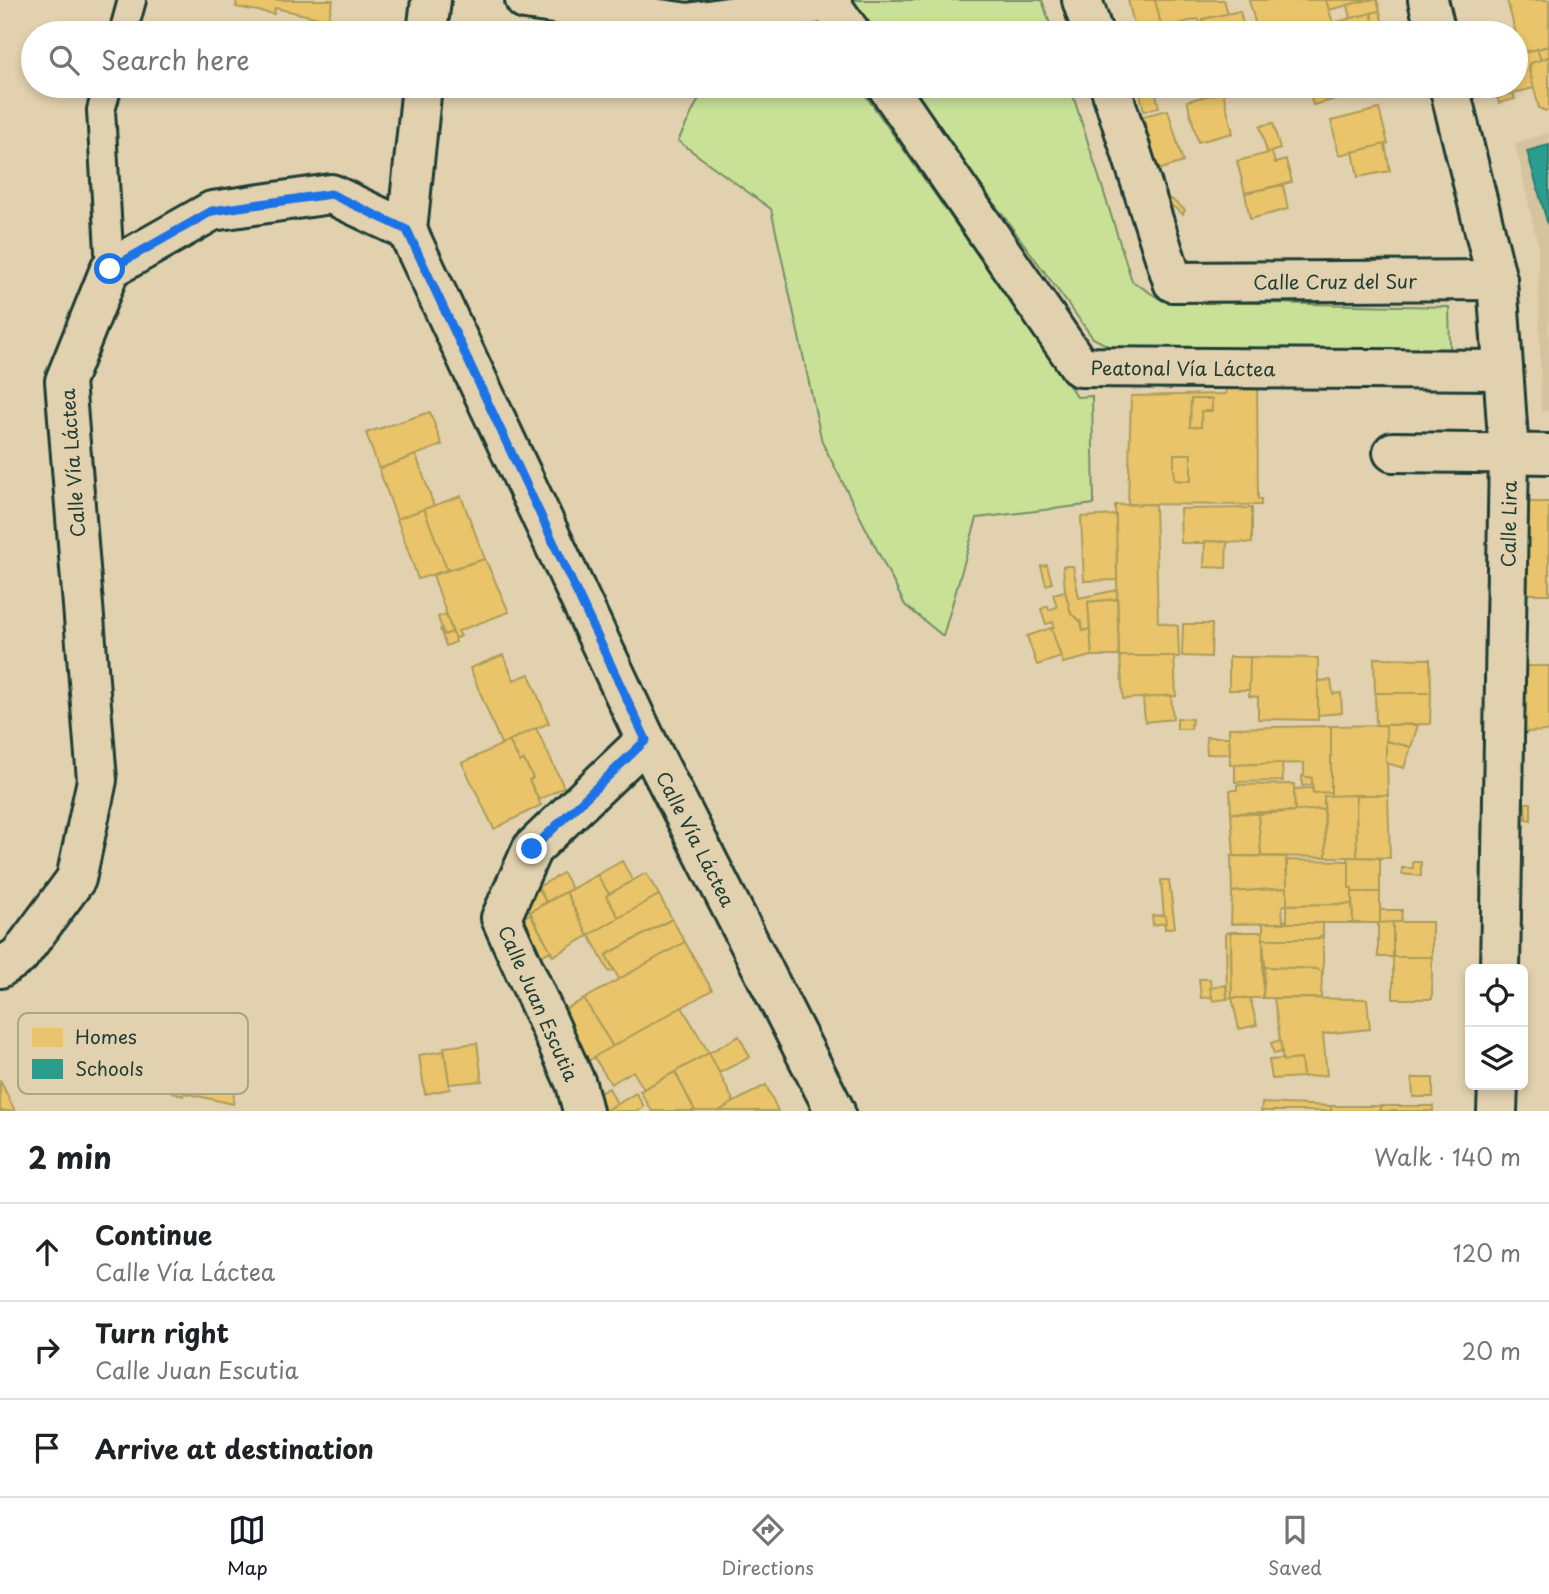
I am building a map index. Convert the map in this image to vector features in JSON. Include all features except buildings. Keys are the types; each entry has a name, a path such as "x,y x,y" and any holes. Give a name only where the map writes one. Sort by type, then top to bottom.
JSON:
{"street":[{"path":"428,21 431,0"},
{"path":"525,0 674,21"},
{"path":"1082,0 1089,21"},
{"path":"1428,0 1433,21"},
{"path":"701,21 829,2 842,21"},
{"path":"110,269 212,211 331,194 407,230 421,98"},
{"name":"Peatonal Vía Láctea","path":"895,98 1080,367 1501,370"},
{"name":"Calle Cruz del Sur","path":"1114,98 1173,282 1497,280"},
{"name":"Calle Lira","path":"1452,98 1497,280 1501,370 1509,454 1500,964"},
{"name":"Calle Vía Láctea","path":"407,230 646,740 835,1111"},
{"name":"Calle Vía Láctea","path":"0,968 19,956 76,879 97,780 65,382 110,269"},
{"path":"1393,452 1549,454"},
{"name":"Calle Juan Escutia","path":"583,1111 576,1084 501,918 532,849 646,740"},
{"path":"1497,1111 1498,1090"}],"lane":[{"path":"126,21 132,0"},
{"path":"104,98 101,110 110,269"}],"shaded area":[{"path":"1549,133 1549,411 1541,411 1538,245 1515,143"}],"green space":[{"path":"845,0 1042,0 1049,21 860,21"},
{"path":"699,98 867,98 1077,397 1092,396 1094,504 977,518 943,636 905,605 822,442 771,209 678,141"},
{"path":"917,98 1074,98 1132,281 1163,301 1449,307 1450,349 1131,358 1093,338"}],"route":[{"path":"110,269 212,211 331,194 407,230 646,740 532,849"}]}
